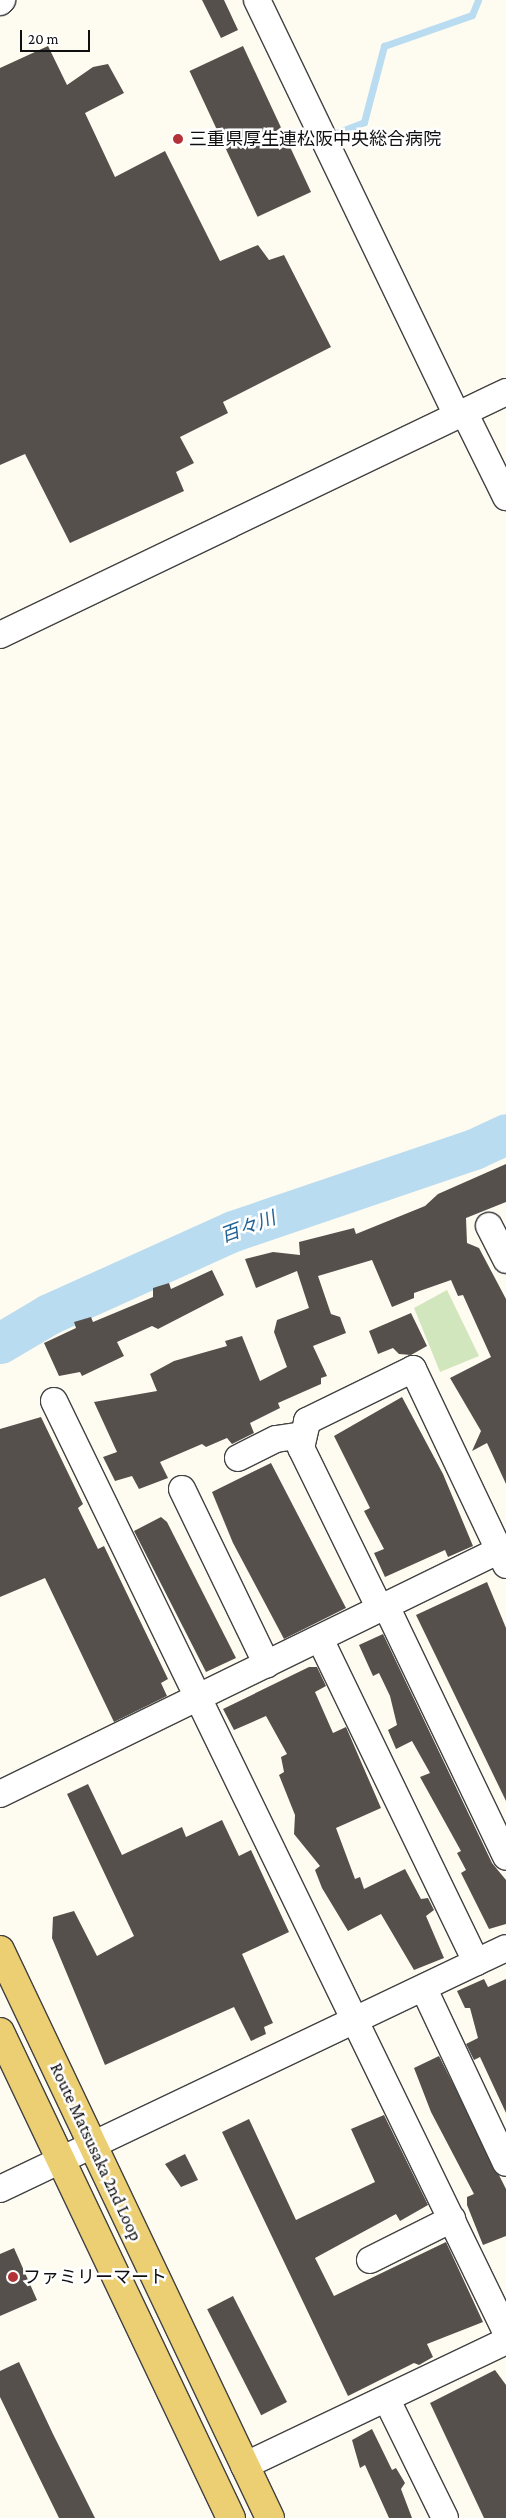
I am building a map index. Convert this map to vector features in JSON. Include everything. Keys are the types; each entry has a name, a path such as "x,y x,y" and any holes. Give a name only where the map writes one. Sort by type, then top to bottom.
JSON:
{"main road":[{"name":"Route Matsusaka 2nd Loop","path":"0,1950 270,2518"},
{"name":"Route Matsusaka 2nd Loop","path":"0,2032 231,2518"}],"street":[{"path":"257,0 461,413 506,497"},
{"path":"0,635 506,392"},
{"path":"489,1226 506,1260"},
{"path":"0,1794 383,1608 504,1554 413,1369 307,1421 300,1448 383,1608 506,1857"},
{"path":"54,1401 506,2332"},
{"path":"238,1458 276,1439 304,1435"},
{"path":"182,1489 267,1665"},
{"path":"320,1639 476,1962"},
{"path":"0,2189 354,2020 424,1989 506,1948"},
{"path":"424,1989 506,2163"},
{"path":"370,2260 452,2219"},
{"path":"244,2466 387,2400 506,2341"},
{"path":"387,2400 445,2518"}],"green space":[{"path":"447,1290 479,1356 440,1372 414,1308"}],"building":[{"path":"202,0 224,0 238,30 221,38"},
{"path":"48,46 67,85 93,67 108,64 124,93 85,113 115,177 165,151 220,261 258,245 269,260 284,255 331,347 223,402 228,413 180,437 194,463 176,472 184,491 70,543 25,454 0,465 0,68"},
{"path":"243,46 311,192 258,217 190,71"},
{"path":"506,1164 506,1202 466,1218 467,1243 479,1248 506,1299 506,1484 487,1443 472,1451 481,1431 450,1378 491,1357 463,1295 458,1296 451,1280 414,1293 414,1298 392,1307 372,1260 318,1276 331,1314 340,1317 346,1333 313,1346 327,1376 321,1378 321,1384 278,1403 280,1408 250,1423 254,1433 232,1444 227,1438 206,1447 202,1444 160,1462 168,1478 139,1489 132,1476 115,1481 103,1457 117,1452 94,1402 157,1391 150,1374 174,1361 227,1346 225,1341 242,1336 260,1381 287,1367 274,1332 277,1320 309,1308 297,1271 256,1288 245,1259 273,1252 300,1255 299,1242 354,1228 356,1234 425,1206 438,1194"},
{"path":"212,1270 224,1295 158,1329 152,1326 117,1342 124,1356 82,1376 80,1372 59,1376 44,1343 76,1328 74,1322 91,1317 93,1322 153,1297 153,1288 169,1283 171,1289"},
{"path":"411,1313 427,1346 411,1355 399,1354 393,1348 378,1354 369,1331"},
{"path":"402,1397 443,1474 473,1546 448,1557 445,1550 385,1577 374,1553 384,1549 364,1511 370,1508 334,1436"},
{"path":"41,1417 83,1504 78,1508 98,1549 104,1546 168,1679 161,1683 167,1696 114,1722 45,1578 0,1597 0,1429"},
{"path":"271,1463 346,1608 284,1639 233,1543 212,1492"},
{"path":"161,1517 167,1522 236,1658 206,1672 134,1531"},
{"path":"487,1582 506,1628 506,1801 416,1615"},
{"path":"383,1634 492,1863 506,1880 506,1924 489,1929 461,1873 466,1870 457,1853 461,1851 420,1777 430,1773 412,1741 396,1749 388,1730 397,1725 390,1696 379,1673 373,1676 359,1645"},
{"path":"309,1667 317,1667 326,1686 315,1692 333,1733 346,1727 381,1808 336,1828 355,1879 360,1877 364,1889 405,1869 421,1899 428,1898 434,1910 426,1916 444,1958 414,1970 381,1914 348,1931 322,1888 315,1870 320,1866 294,1834 295,1815 279,1775 284,1772 281,1757 287,1754 266,1716 234,1730 223,1709"},
{"path":"88,1784 122,1855 182,1827 186,1837 222,1820 239,1856 251,1850 289,1932 242,1954 273,2023 264,2027 266,2034 251,2041 234,2007 105,2065 52,1938 53,1917 74,1911 97,1956 134,1936 67,1794"},
{"path":"484,1979 488,1987 506,1979 506,2113 480,2057 474,2060 466,2044 478,2038 470,2008 465,2008 457,1991"},
{"path":"439,2056 506,2189 506,2236 483,2245 467,2205 467,2197 474,2194 431,2112 414,2068"},
{"path":"384,2115 428,2205 400,2221 396,2214 315,2258 334,2296 446,2242 483,2322 427,2344 433,2357 419,2365 414,2363 348,2396 222,2132 249,2119 296,2220 375,2182 351,2129"},
{"path":"185,2154 198,2180 181,2187 165,2164"},
{"name":"ファミリーマート","path":"14,2248 37,2300 0,2316 0,2254"},
{"path":"233,2296 287,2402 261,2415 207,2309"},
{"path":"19,2362 95,2518 59,2518 32,2463 0,2397 0,2371"},
{"path":"495,2370 506,2385 506,2518 484,2518 430,2403"},
{"path":"372,2429 392,2470 396,2468 405,2483 401,2489 412,2518 389,2518 365,2465 360,2468 352,2440"}],"waterway":[{"path":"336,133 364,122 384,46 472,15 478,0"},
{"name":"百々川","path":"0,1343 49,1314 233,1231 474,1149 506,1134"}],"place":[{"name":"三重県厚生連松阪中央総合病院","path":"178,139"},
{"name":"ファミリーマート","path":"13,2277"}]}
